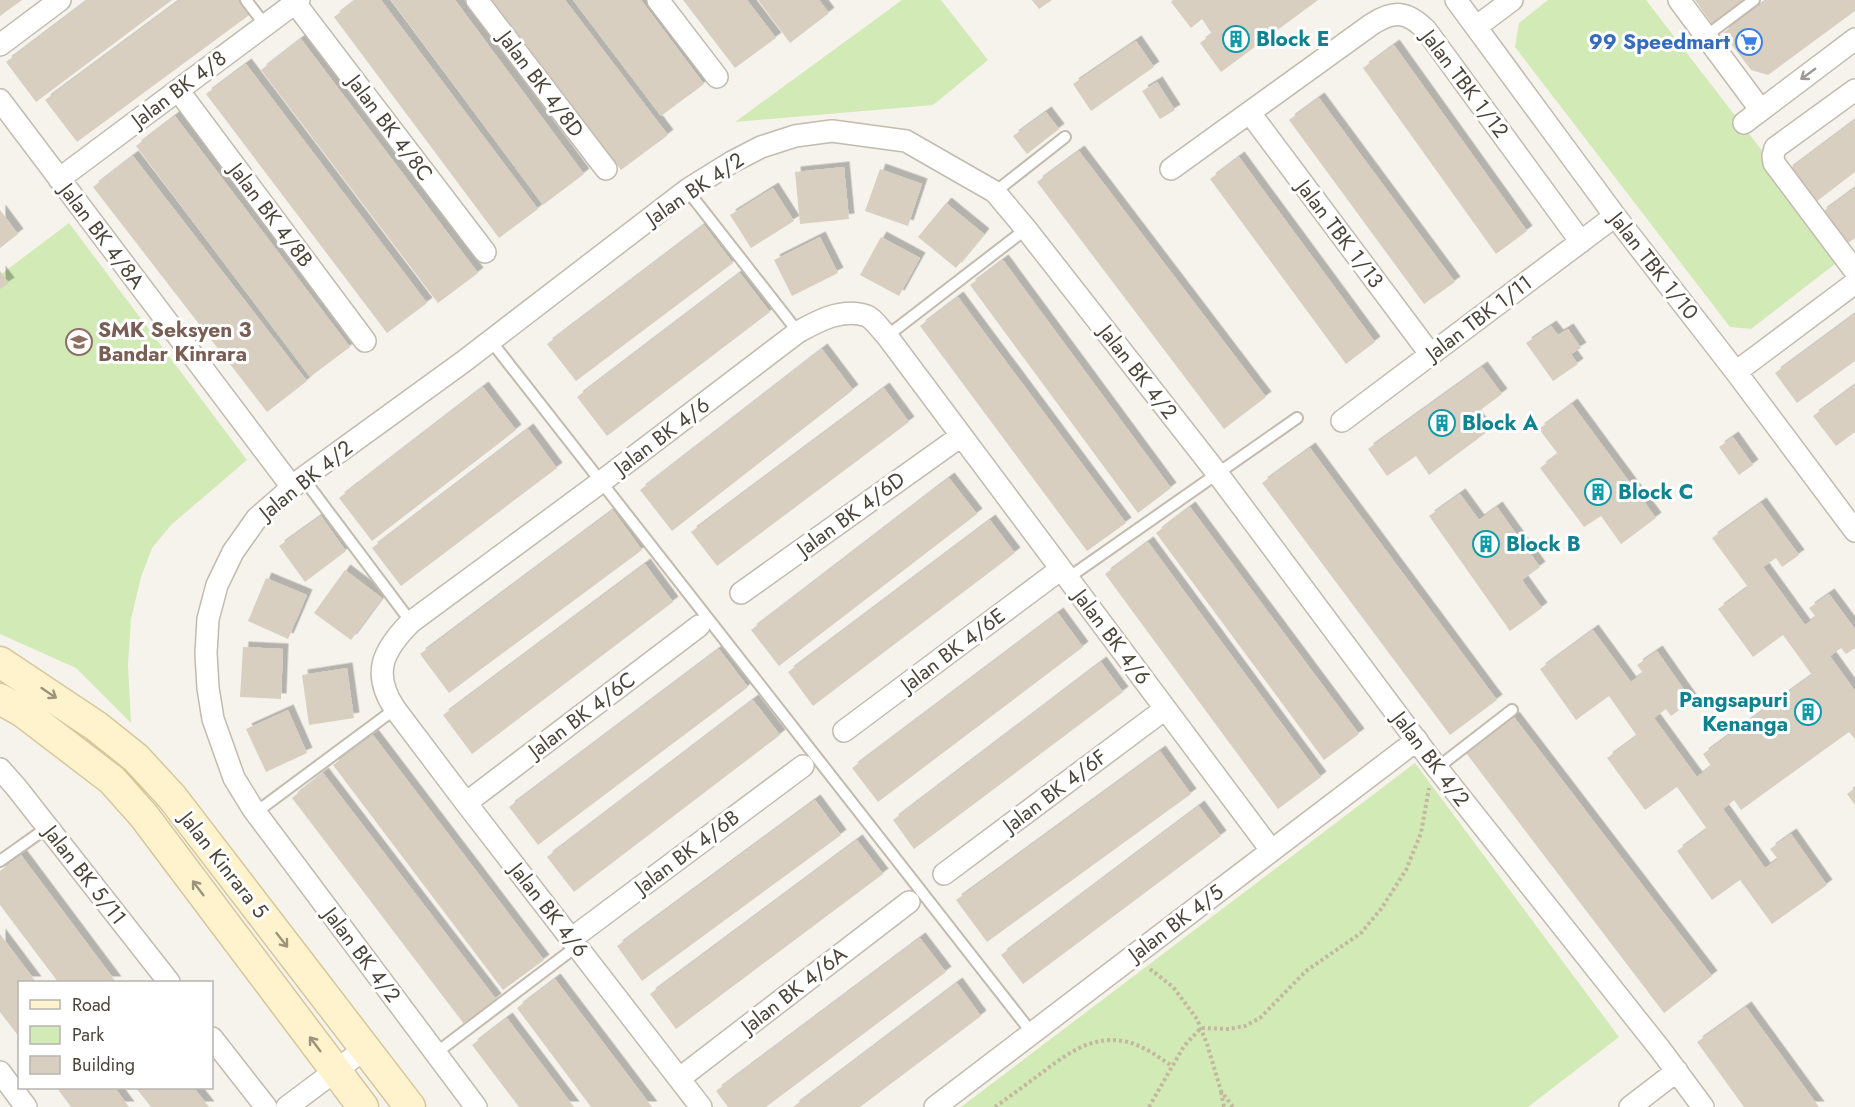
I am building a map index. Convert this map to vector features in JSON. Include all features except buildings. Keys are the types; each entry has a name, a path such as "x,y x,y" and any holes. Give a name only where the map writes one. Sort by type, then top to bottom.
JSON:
{"main road":[{"name":"Jalan Kinrara 5","path":"0,662 96,726 136,758 172,797 410,1107"},
{"name":"Jalan Kinrara 5","path":"0,699 23,712 112,780 138,809 363,1107"}],"street":[{"path":"0,45 60,0"},
{"name":"Jalan BK 4/8D","path":"477,0 606,169"},
{"path":"658,0 717,77"},
{"name":"Jalan TBK 1/10","path":"1456,0 1615,216 1855,531"},
{"path":"1476,27 1512,0"},
{"path":"1679,0 1760,109"},
{"name":"Jalan BK 4/8","path":"59,179 297,2"},
{"name":"Jalan BK 4/8C","path":"297,2 485,252"},
{"name":"Jalan TBK 1/12","path":"1171,169 1383,17 1395,14 1406,15 1416,20 1426,30 1581,242"},
{"path":"1744,123 1855,39"},
{"name":"Jalan BK 4/8B","path":"178,90 365,341"},
{"path":"1855,90 1775,148 1773,156 1774,163 1855,271"},
{"name":"Jalan BK 4/8A","path":"0,100 297,483"},
{"name":"Jalan TBK 1/13","path":"1250,113 1431,355"},
{"name":"Jalan BK 4/2","path":"476,1107 255,813 234,778 213,719 208,688 206,653 208,619 217,585 233,552 257,518 297,483 491,341 687,190 761,147 795,136 832,131 906,141 994,192 1026,229 1217,473 1437,768 1703,1107"},
{"name":"Jalan TBK 1/11","path":"1342,421 1615,216"},
{"path":"1736,372 1855,283"},
{"name":"Jalan BK 4/6","path":"701,1107 395,709 382,684 383,663 392,641 411,622 602,482 798,332 821,319 844,313 868,316 887,336 1271,850"},
{"name":"Jalan BK 4/6D","path":"741,593 961,435"},
{"name":"Jalan BK 4/6E","path":"844,731 1065,574"},
{"name":"Jalan BK 4/6C","path":"466,803 699,626"},
{"name":"Jalan BK 4/6F","path":"944,874 1165,709"},
{"name":"Jalan BK 4/5","path":"935,1107 1417,740"},
{"name":"Jalan BK 4/6B","path":"574,943 803,766"},
{"name":"Jalan BK 5/11","path":"0,770 48,827 168,981"},
{"name":"Jalan BK 4/6A","path":"680,1078 909,902"},
{"path":"213,1039 266,1107"},
{"path":"286,1107 366,1048"},
{"path":"1630,1107 1677,1071"},
{"path":"0,1072 26,1107"}],"lane":[{"path":"246,0 265,25"},
{"path":"1706,36 1754,0"},
{"path":"994,192 1065,138"},
{"path":"687,190 798,332"},
{"path":"887,336 1026,229"},
{"path":"491,341 1032,1033"},
{"path":"1065,574 1297,418"},
{"path":"297,483 411,622"},
{"path":"255,813 395,709"},
{"path":"1437,768 1512,710"},
{"path":"0,861 48,827"},
{"path":"436,1053 574,943"}],"path":[{"path":"1149,1107 1184,1046 1201,1028 1229,1029 1245,1026 1260,1018 1306,970 1361,933 1381,909 1406,870 1420,833 1430,783 1437,768"},
{"path":"1147,966 1173,987 1201,1028 1224,1107"},
{"path":"995,1107 1065,1055 1083,1046 1106,1040 1124,1041 1144,1048 1172,1066"},
{"path":"1221,1091 1233,1107"}],"green space":[{"path":"902,0 941,0 988,60 933,105 735,122"},
{"path":"1548,0 1646,0 1844,257 1751,329 1730,327 1515,47 1519,23"},
{"name":"SMK Seksyen 3 Bandar Kinrara","path":"69,223 247,460 171,525 152,548 141,577 131,619 128,665 131,723 76,668 0,634 0,275"},
{"path":"1415,763 1619,1037 1528,1107 961,1107"}],"place":[{"name":"Block E","path":"1236,39"},
{"name":"99 Speedmart","path":"1749,42"},
{"name":"SMK Seksyen 3 Bandar Kinrara","path":"79,342"},
{"name":"Block A","path":"1442,423"},
{"name":"Block C","path":"1598,492"},
{"name":"Block B","path":"1486,544"},
{"name":"Pangsapuri Kenanga","path":"1808,712"}]}
